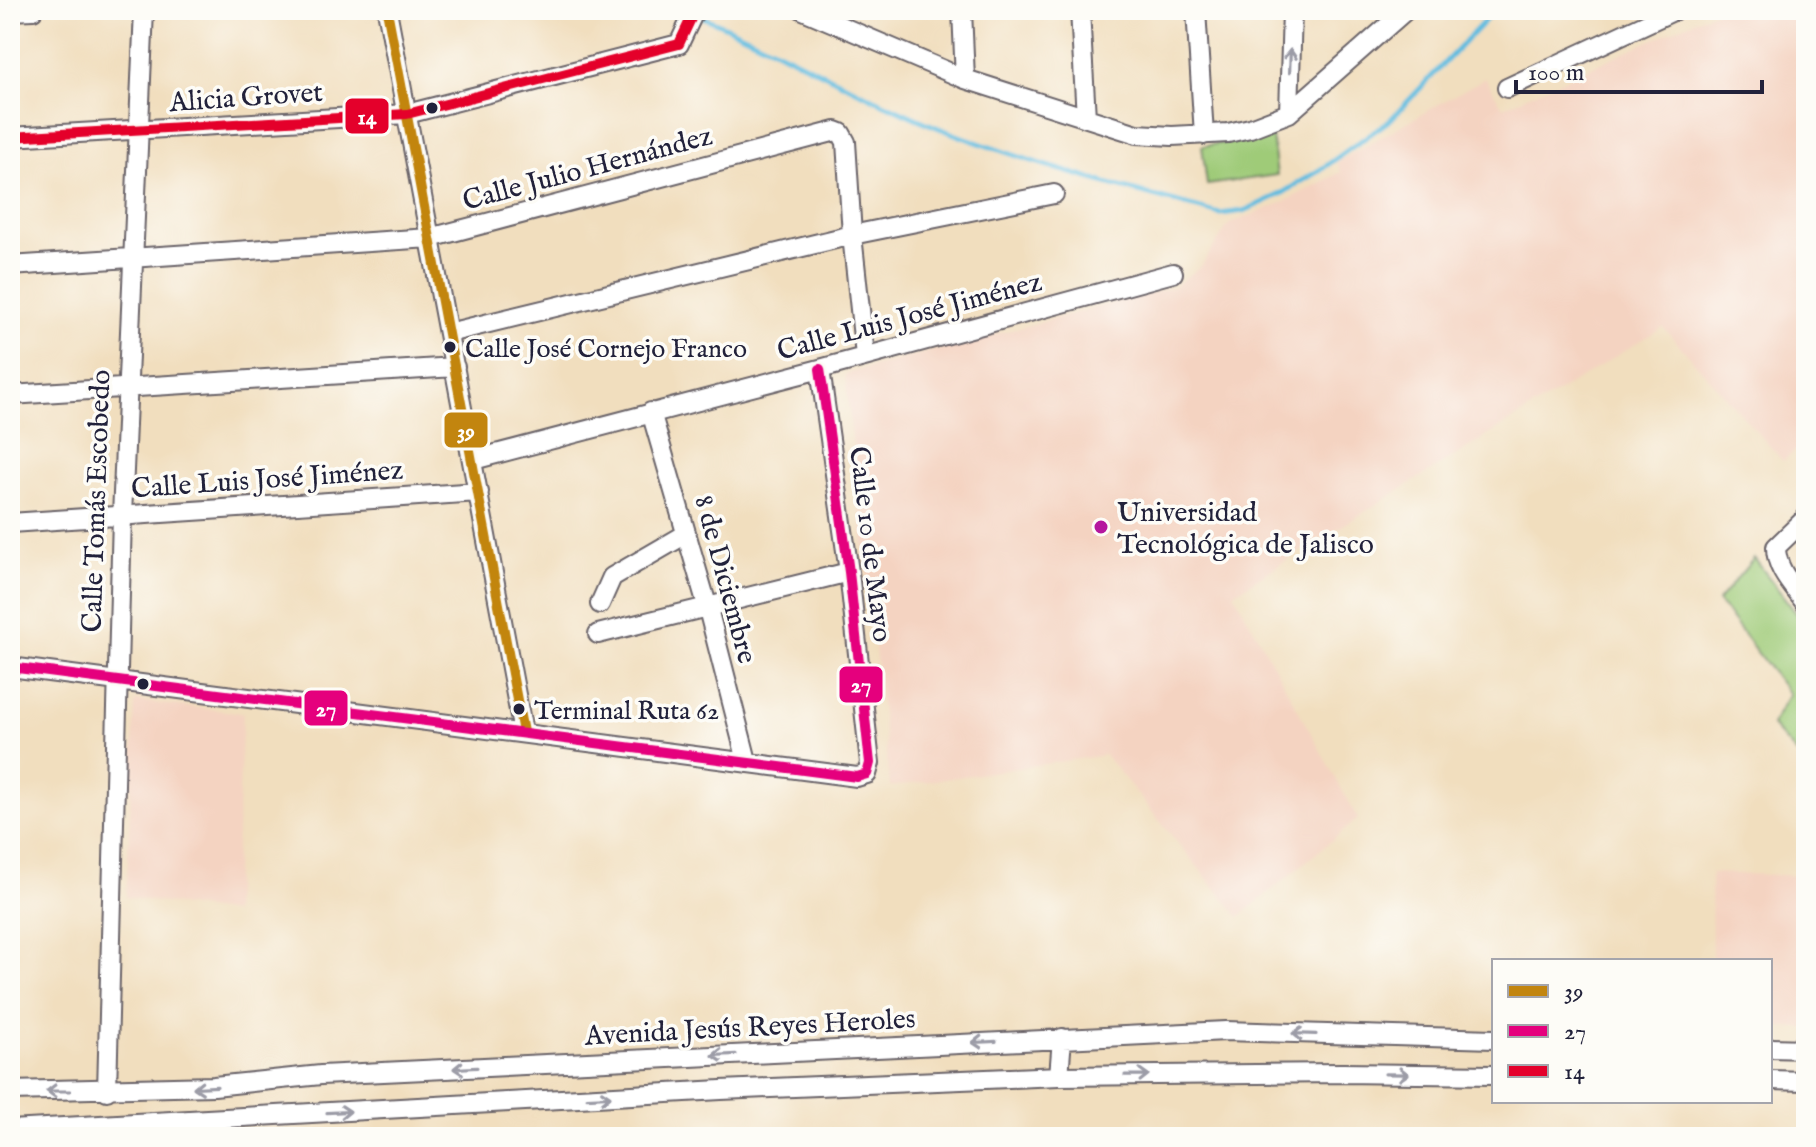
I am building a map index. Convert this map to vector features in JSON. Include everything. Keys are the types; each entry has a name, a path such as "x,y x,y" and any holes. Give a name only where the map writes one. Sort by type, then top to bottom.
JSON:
{"street":[{"path":"10,11 33,10"},
{"name":"Calle Tomás Escobedo","path":"107,1091 116,680 144,10"},
{"path":"387,10 523,732"},
{"name":"Alicia Grovet","path":"10,137 407,114 679,44 695,10"},
{"path":"803,10 847,20 965,79 1137,134 1204,135 1250,128 1289,113 1406,10"},
{"path":"962,10 965,79"},
{"path":"1080,10 1086,118"},
{"path":"1196,10 1204,135"},
{"path":"1289,113 1292,10"},
{"path":"1507,88 1675,10"},
{"name":"Calle Julio Hernández","path":"10,266 430,238 830,132 841,133 846,142 852,235"},
{"path":"448,333 852,235 1054,194"},
{"path":"852,235 865,356"},
{"name":"Calle Luis José Jiménez","path":"473,460 1173,273"},
{"path":"10,395 455,367"},
{"name":"Calle 10 de Mayo","path":"747,761 857,777 867,774 870,763 849,572 820,369"},
{"name":"8 de Diciembre","path":"651,412 707,605 747,761"},
{"name":"Calle Luis José Jiménez","path":"10,523 479,492"},
{"path":"1806,518 1776,547 1780,569 1806,604"},
{"path":"600,604 612,577 686,534"},
{"path":"598,634 849,572"},
{"path":"10,667 747,761"},
{"name":"Avenida Jesús Reyes Heroles","path":"10,1091 214,1086 321,1075 1226,1031 1492,1039"},
{"path":"1059,1076 1062,1038"},
{"path":"1772,1048 1806,1049"},
{"path":"10,1130 705,1091 1059,1076 1492,1075"},
{"path":"1772,1080 1806,1081"}],"shaded area":[{"name":"Universidad Tecnológica de Jalisco","path":"1718,10 1806,10 1806,442 1783,461 1663,327 1234,593 1358,819 1239,917 1105,755 890,787 845,374 1173,287 1202,265 1229,224 1284,202 1341,172 1337,162 1485,78 1503,107"},
{"path":"135,701 243,713 233,913 126,897"},
{"path":"1711,873 1806,876 1806,1028 1772,1027 1772,959 1712,959"}],"green space":[{"path":"1272,136 1277,175 1207,185 1202,146"},
{"path":"1754,558 1806,626 1806,764 1771,725 1789,694 1718,601"}],"waterway":[{"path":"685,10 973,141 1220,214 1244,211 1281,194 1391,119 1495,10"}],"transit line":[{"name":"39","path":"387,10 523,732"},
{"name":"14","path":"10,137 407,114 679,44 695,10"},
{"name":"27","path":"10,667 857,777 867,774 870,763 849,572 820,369"}],"place":[{"name":"Calle José Cornejo Franco","path":"450,347"},
{"name":"Universidad Tecnológica de Jalisco","path":"1101,527"},
{"name":"Terminal Ruta 62","path":"519,709"}]}
